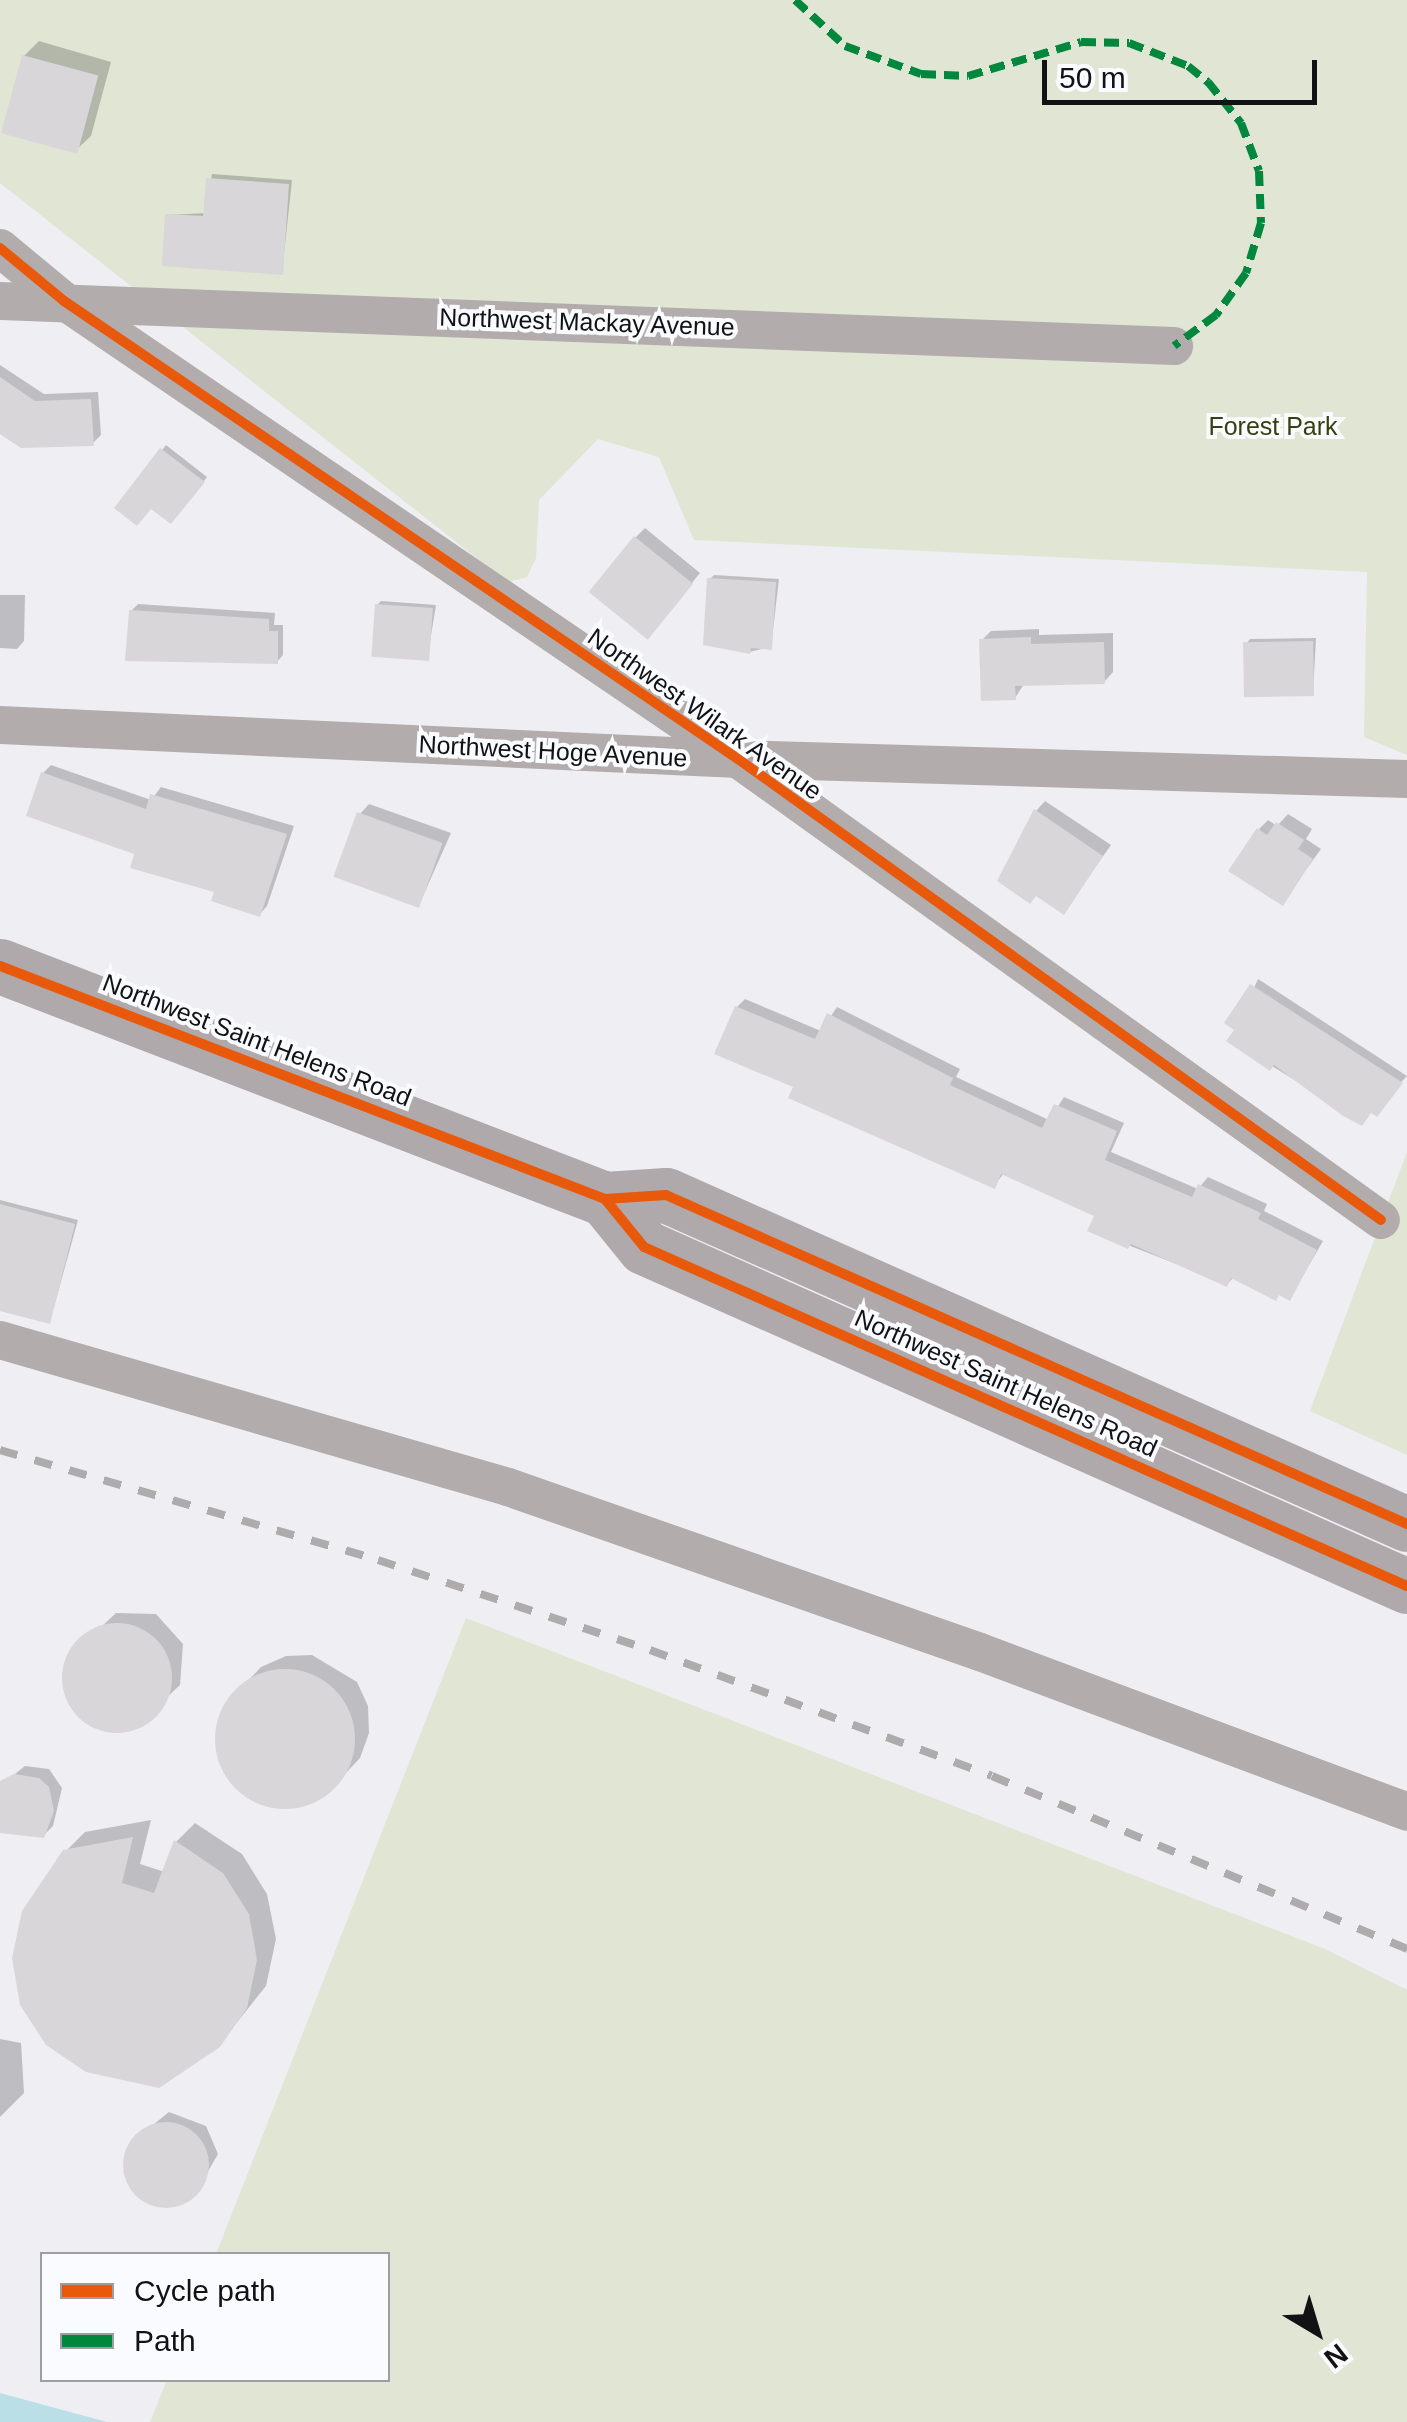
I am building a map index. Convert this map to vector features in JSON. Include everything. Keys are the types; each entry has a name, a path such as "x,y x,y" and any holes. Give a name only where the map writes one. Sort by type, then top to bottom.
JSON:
{"highway":[{"name":"Northwest Saint Helens Road","path":"2,964 605,1199 666,1195 1407,1524"},
{"name":"Northwest Saint Helens Road","path":"605,1199 644,1247 1407,1586"}],"street":[{"name":"Northwest Wilark Avenue","path":"0,248 64,301 738,759 1382,1220"},
{"name":"Northwest Mackay Avenue","path":"0,301 1174,346"},
{"name":"Northwest Hoge Avenue","path":"0,724 738,759 1407,779"},
{"path":"0,1340 508,1487 980,1652 1407,1812"}],"green space":[{"name":"Forest Park","path":"0,0 1407,0 1407,755 1364,737 1367,572 694,540 659,457 598,439 539,500 536,558 527,577 507,582 0,183"},
{"path":"1407,1152 1407,1455 1310,1411"},
{"path":"466,1618 1325,1949 1407,1990 1407,2422 150,2422 166,2382 390,2382 390,2252 217,2252"}],"water":[{"path":"0,2393 107,2422 0,2422"}],"building":[{"path":"22,55 98,75 77,154 1,133"},
{"path":"206,178 289,184 283,275 162,266 165,214 203,216"},
{"path":"0,377 35,401 91,399 94,446 21,448 0,434"},
{"path":"160,448 205,482 171,524 151,509 137,526 114,508"},
{"path":"634,536 693,584 648,640 589,592"},
{"path":"707,578 776,582 772,650 751,648 750,654 703,645"},
{"path":"375,604 433,608 429,661 371,657"},
{"path":"129,610 269,619 269,631 278,631 278,664 125,661"},
{"path":"1031,637 1031,644 1104,642 1105,684 1015,686 1016,700 981,701 979,639"},
{"path":"1313,641 1314,696 1244,697 1243,642"},
{"path":"41,772 146,809 150,794 287,834 260,917 211,901 214,892 130,868 134,854 26,816"},
{"path":"1034,809 1103,856 1064,915 1036,896 1030,904 997,881"},
{"path":"357,812 443,843 419,908 333,877"},
{"path":"1276,822 1304,840 1298,849 1313,859 1283,906 1228,871 1257,828 1267,835"},
{"path":"1250,984 1403,1083 1377,1117 1371,1113 1362,1126 1274,1065 1270,1071 1226,1041 1234,1030 1224,1023"},
{"path":"735,1006 815,1039 827,1013 953,1078 950,1085 1042,1128 1054,1104 1117,1131 1105,1160 1192,1197 1198,1184 1261,1213 1258,1219 1317,1250 1290,1301 1279,1295 1276,1301 1231,1278 1227,1287 1131,1244 1128,1249 1087,1231 1094,1216 1001,1174 995,1189 788,1098 793,1087 714,1054"},
{"path":"0,1204 75,1224 50,1324 0,1311"},
{"path":"117,1623 138,1628 156,1639 167,1657 172,1678 167,1699 156,1717 138,1728 117,1733 96,1728 78,1717 67,1699 62,1678 67,1657 78,1639 96,1628"},
{"path":"285,1669 312,1674 335,1689 350,1712 355,1739 350,1766 335,1789 312,1804 285,1809 258,1804 235,1789 220,1766 215,1739 220,1712 235,1689 258,1674"},
{"path":"14,1774 39,1778 49,1787 54,1811 44,1838 0,1833 0,1781"},
{"path":"133,1837 122,1883 154,1893 174,1840 223,1873 249,1914 257,1960 247,2008 220,2047 159,2088 86,2072 46,2045 20,2005 12,1958 22,1911 63,1850"},
{"path":"166,2122 196,2135 209,2165 196,2195 166,2208 136,2195 123,2165 136,2135"}],"railway":[{"path":"0,1450 378,1560 650,1650 992,1776 1407,1949"}],"marked path":[{"path":"795,0 845,46 921,74 968,76 1081,42 1129,43 1188,66 1208,82 1241,123 1259,171 1261,223 1246,273 1216,315 1174,346"}],"cycle path":[{"path":"0,248 64,301 738,759 1381,1220"},
{"path":"0,966 605,1199 666,1195 1407,1524"},
{"path":"605,1199 644,1247 1407,1586"}]}
